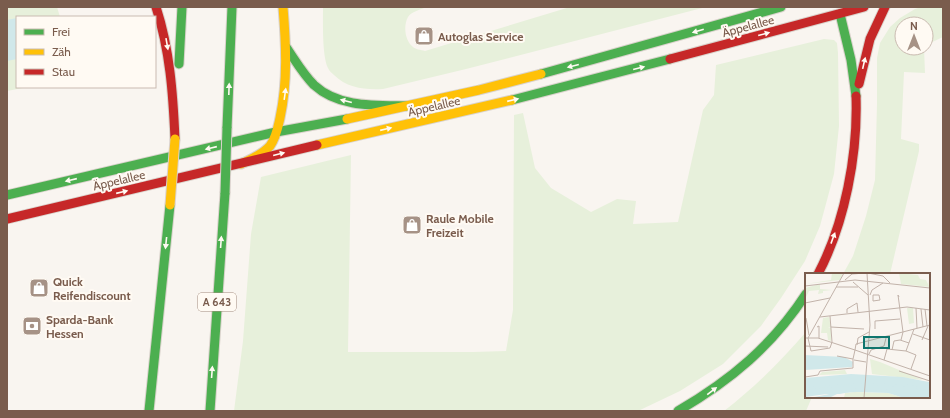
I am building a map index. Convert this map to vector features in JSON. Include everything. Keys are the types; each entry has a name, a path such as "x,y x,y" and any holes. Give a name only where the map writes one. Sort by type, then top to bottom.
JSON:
{"main road":[{"path":"156,7 168,46 175,139"},
{"path":"149,411 170,205 182,7"},
{"name":"A 643","path":"210,411 225,193 232,7"},
{"path":"241,164 269,148 276,132 284,99 286,82 286,47 283,7"},
{"name":"Äppelallee","path":"7,195 276,132 361,117 412,106 580,64 781,7"},
{"name":"Äppelallee","path":"7,219 542,93 839,10 864,7"},
{"path":"856,101 866,52 875,27 885,7"},
{"path":"819,273 834,237 843,207 854,145 856,101 853,69 839,10"},
{"path":"286,47 303,71 319,89 332,97 346,102 369,105 412,106"},
{"path":"678,411 706,395 739,370 785,323 805,295"}],"green space":[{"path":"7,7 57,7 60,16 16,16 16,88 23,88 7,91"},
{"path":"323,7 424,7 409,15 406,21 405,29 410,44 415,48 425,51 570,7 706,7 466,69 383,89 376,89 357,87 345,83 329,70 326,63 324,47"},
{"path":"921,7 943,7 943,37 934,41 934,16 903,16"},
{"path":"894,23 894,56 924,56 925,73 904,72 901,139 919,144 919,151 890,273 844,273 853,256 866,216 875,180 877,58 880,43"},
{"path":"824,39 834,40 837,43 839,126 834,174 820,226 805,261 781,298 761,326 723,364 680,391 638,411 234,411 243,341 251,234 261,177 351,155 348,352 506,351 513,310 514,115 523,113 535,168 551,188 591,212 617,199 636,201 633,224 678,222 703,110 714,95 716,65"},
{"path":"805,333 805,398 812,398 806,411 724,411 746,393"}],"water":[{"path":"16,18 16,59 7,61 7,20"}],"traffic: fast":[{"path":"179,64 182,7"},
{"path":"227,128 232,7"},
{"path":"541,74 781,7"},
{"path":"840,14 851,60 856,96"},
{"path":"286,47 310,81 324,93 348,102 360,104 412,106"},
{"path":"512,100 670,59"},
{"path":"7,195 276,132 347,119"},
{"path":"225,193 227,128"},
{"path":"210,411 225,193"},
{"path":"149,411 170,205"},
{"path":"678,411 716,387 765,346 793,313 805,295"}],"traffic: slow":[{"path":"241,164 264,152 272,143 278,129 283,104 285,76 283,7"},
{"path":"347,119 479,90 541,74"},
{"path":"317,145 512,100"},
{"path":"170,205 175,139"}],"traffic: jam":[{"path":"156,7 168,56 172,89 175,139"},
{"path":"670,59 864,7"},
{"path":"859,84 870,39 885,7"},
{"path":"818,273 836,233 848,188 855,141 856,96"},
{"path":"7,219 317,145"}],"place":[{"name":"Autoglas Service","path":"424,36"},
{"name":"Raule Mobile Freizeit","path":"412,225"},
{"name":"Quick Reifendiscount","path":"39,288"},
{"name":"Sparda-Bank Hessen","path":"32,326"}]}
